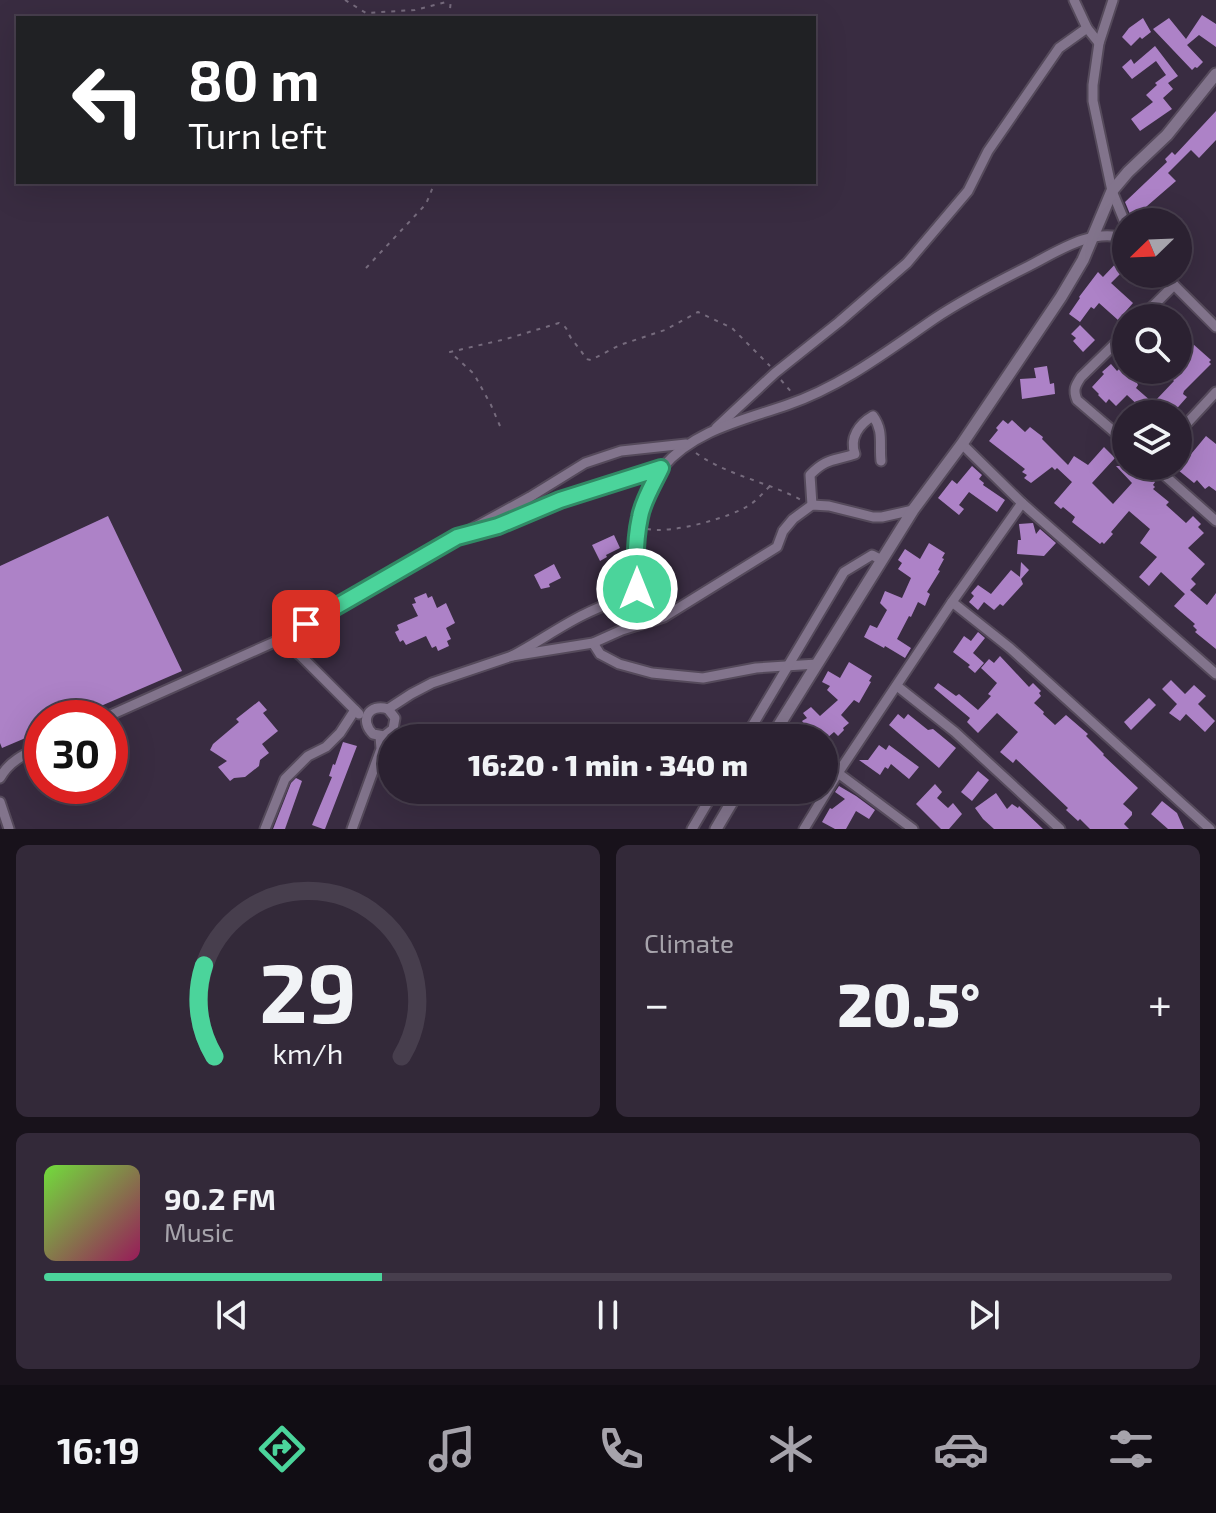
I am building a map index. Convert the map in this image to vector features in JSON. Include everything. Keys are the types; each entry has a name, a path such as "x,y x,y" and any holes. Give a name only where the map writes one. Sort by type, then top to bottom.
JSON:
{"street":[{"path":"1074,0 1087,28 1099,43"},
{"path":"1113,0 1099,43 1093,101 1112,191 1119,208"},
{"path":"713,431 775,373 907,263 968,191 988,151 1059,48 1087,28"},
{"path":"780,724 913,510 962,444 1061,297 1083,260 1112,191 1167,135 1216,74"},
{"path":"512,656 580,616 637,589 635,577 640,515 661,468 686,444 846,378 1000,280 1073,244 1094,237 1112,236"},
{"path":"1155,304 1171,288"},
{"path":"1177,288 1216,327"},
{"path":"1112,347 1081,377 1074,392 1077,400 1112,430"},
{"path":"1192,418 1216,392"},
{"path":"810,506 810,475 830,460 855,454 851,445 855,433 873,416 879,423 882,437 881,461"},
{"path":"128,707 281,639 585,463 621,451 686,444"},
{"path":"962,444 1022,503 1216,674"},
{"path":"457,537 498,526 560,500 661,468"},
{"path":"1170,480 1216,521"},
{"path":"913,829 838,773 1022,503"},
{"path":"388,709 432,683 512,656 593,643 664,617 777,547 783,531 810,506 829,506 873,517 913,510"},
{"path":"753,724 844,572 872,555 882,560"},
{"path":"952,602 1010,648 1210,829"},
{"path":"281,639 366,721 370,732 378,735"},
{"path":"593,643 600,654 619,664 652,673 703,678 756,668 817,664"},
{"path":"897,686 955,732 1060,829"},
{"path":"366,721 368,714 381,707 388,709 395,718 395,724"},
{"path":"265,829 289,773 308,756 326,747 355,710"},
{"path":"0,778 12,762 24,754"},
{"path":"352,829 378,757"},
{"path":"0,802 9,829"},
{"path":"692,829 707,804"},
{"path":"716,829 731,804"},
{"path":"804,829 819,804"}],"path":[{"path":"345,0 366,13 415,10 450,1"},
{"path":"366,268 426,204 434,184"},
{"path":"500,426 474,374 450,352 559,323 566,327 586,359 591,360 620,345 665,330 698,312 732,328 790,391"},
{"path":"686,444 699,456 810,506"},
{"path":"639,527 667,531 728,516 752,504 770,486"}],"building":[{"path":"1202,15 1216,24 1216,47 1199,35 1187,45 1203,62 1192,70 1153,29 1169,18 1186,39"},
{"path":"1143,18 1151,32 1131,46 1122,37"},
{"path":"1155,46 1178,76 1168,83 1173,89 1163,98 1172,109 1140,131 1131,119 1153,102 1146,95 1166,75 1156,61 1132,79 1122,67 1131,59 1134,64"},
{"path":"1216,111 1216,140 1199,158 1191,150 1168,173 1176,181 1145,208 1127,208 1125,202 1167,162 1165,159 1172,152 1175,155"},
{"path":"1112,267 1112,288 1116,288 1133,303 1112,304 1112,315 1099,303 1094,309 1091,307 1080,322 1069,314 1098,272 1103,277"},
{"path":"1080,325 1095,340 1083,352 1071,334"},
{"path":"1192,343 1211,360 1211,364 1192,383"},
{"path":"1111,364 1112,384 1138,384 1136,388 1150,400 1132,400 1127,395 1122,400 1112,402 1109,399 1106,403 1092,387"},
{"path":"1047,366 1055,394 1022,399 1020,379 1036,378 1034,368"},
{"path":"1171,384 1191,384 1184,391 1187,397 1184,400 1156,400"},
{"path":"1003,420 1008,424 1012,420 1025,432 1030,427 1068,465 1074,456 1088,465 1104,447 1112,455 1112,461 1092,483 1113,504 1132,483 1129,480 1153,480 1153,489 1169,502 1166,505 1186,523 1193,516 1201,524 1198,527 1204,533 1188,548 1205,564 1191,579 1196,584 1190,590 1207,605 1216,593 1216,649 1195,632 1195,624 1174,606 1185,594 1161,572 1149,586 1139,577 1157,557 1140,543 1150,529 1129,511 1111,532 1113,534 1104,544 1100,544 1072,522 1075,517 1054,503 1072,482 1052,467 1031,483 1024,478 1027,475 1022,472 1025,469 989,441 998,430 996,428"},
{"path":"1206,436 1216,444 1216,491 1209,486 1205,489 1197,480 1194,483 1190,480 1192,453"},
{"path":"972,466 982,475 979,479 983,485 1005,500 997,512 969,492 959,505 964,509 959,515 938,498 952,480 957,484"},
{"path":"108,516 182,671 115,700 24,700 24,739 2,748 0,566"},
{"path":"1033,523 1036,534 1040,529 1056,543 1044,556 1017,554 1018,540 1021,540 1019,524"},
{"path":"614,535 620,548 600,561 592,545"},
{"path":"929,543 945,553 944,559 927,592 930,594 925,606 918,602 897,639 911,648 905,658 864,637 870,625 877,628 887,610 880,603 885,591 902,598 911,578 898,569 902,563 898,560 905,549 920,559"},
{"path":"1021,562 1029,570 1021,579 1023,584 1003,606 1000,604 994,610 984,602 978,610 969,602 974,596 971,593 978,585 991,594 1011,570 1020,577"},
{"path":"554,564 561,578 549,584 550,587 541,589 534,575"},
{"path":"426,593 428,598 432,596 437,608 446,603 455,623 446,628 451,639 447,641 449,646 438,651 436,646 432,648 426,636 406,645 403,640 400,642 395,632 399,630 397,625 418,616 412,604 416,603 414,598"},
{"path":"978,632 985,638 973,653 984,663 975,673 953,652 964,636 971,641"},
{"path":"1000,656 1029,687 1033,683 1041,691 1041,696 1034,703 1043,714 1055,725 1066,715 1138,788 1123,804 1132,812 1124,824 1129,829 1090,829 1080,819 1078,821 1016,759 1013,763 1000,752 1018,732 997,713 978,733 967,722 970,718 934,688 938,683 956,696 959,694 978,710 991,696 988,694 997,683 981,668 989,659 994,663"},
{"path":"849,662 872,676 859,703 854,700 841,715 849,723 844,730 838,736 838,724 804,724 802,721 807,718 803,713 811,707 820,716 838,700 827,690 830,686 822,682 828,671 840,678"},
{"path":"1171,680 1185,694 1194,685 1206,696 1198,704 1215,721 1205,732 1186,714 1180,721 1169,713 1177,704 1162,689"},
{"path":"1149,698 1156,705 1131,730 1124,722"},
{"path":"259,701 267,710 263,713 278,731 262,744 269,753 260,760 259,766 245,777 230,781 218,767 227,761 210,750 239,722 236,719"},
{"path":"898,714 904,719 908,714 956,748 939,768 889,725"},
{"path":"343,742 357,746 323,829 312,825"},
{"path":"879,745 886,750 889,745 919,767 909,779 891,764 880,775 859,760 868,760"},
{"path":"978,771 989,780 972,801 961,792"},
{"path":"296,778 302,781 285,829 273,829 291,783"},
{"path":"935,784 942,792 937,798 948,808 953,803 962,814 949,829 941,829 916,804"},
{"path":"838,788 875,810 869,819 856,811 846,829 835,829 822,822 830,808 845,799 838,794"},
{"path":"996,793 1007,809 1012,804 1019,806 1043,829 994,829 975,808"},
{"path":"1162,801 1177,813 1184,829 1168,829 1151,814"}],"route":[{"path":"306,624 457,537 485,531 560,500 661,468 640,515 635,577 637,589"}]}
